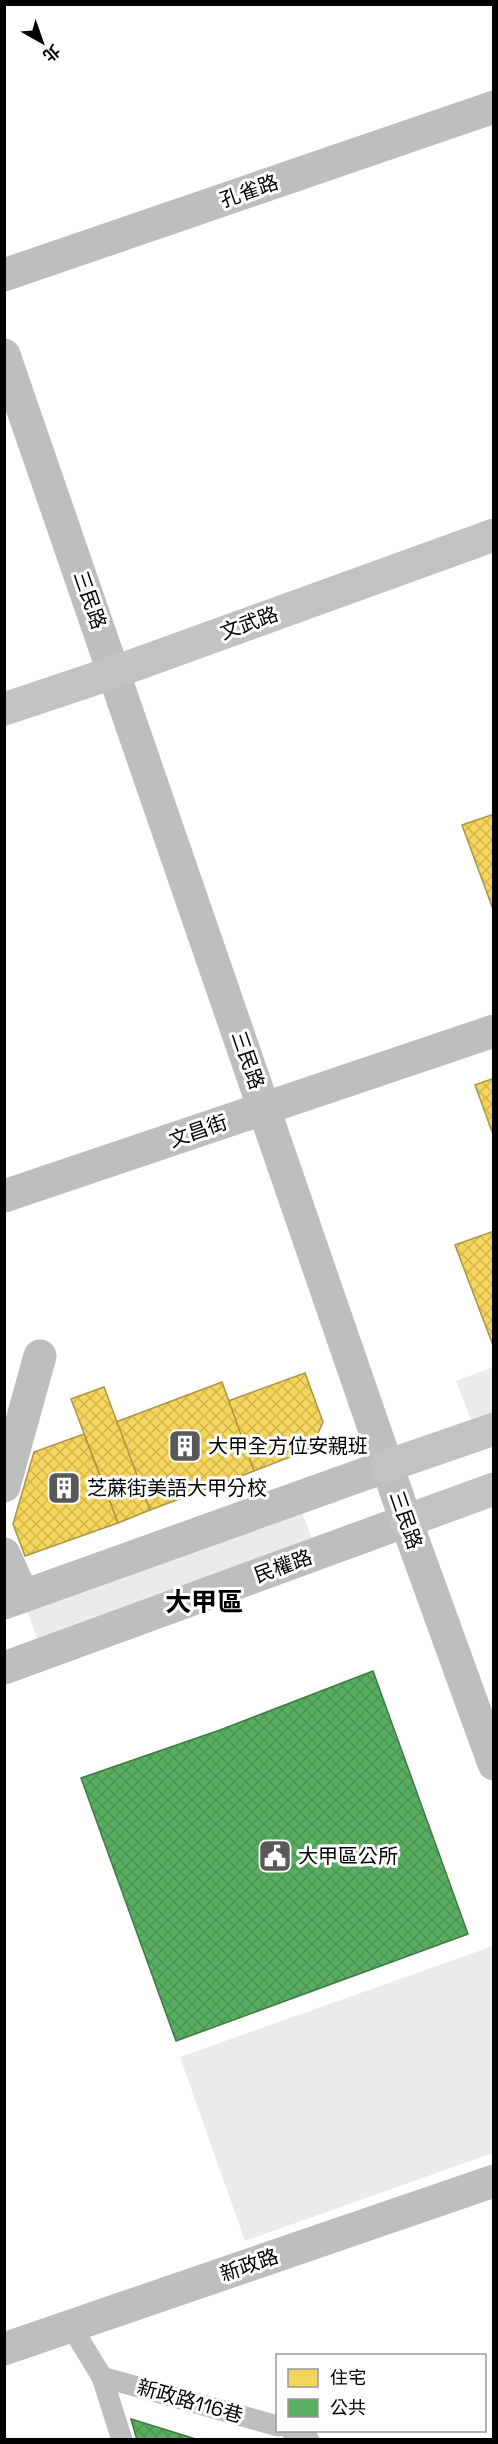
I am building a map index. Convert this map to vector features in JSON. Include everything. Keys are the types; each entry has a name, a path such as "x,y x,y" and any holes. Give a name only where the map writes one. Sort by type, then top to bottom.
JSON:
{"main road":[{"name":"文武路","path":"4,710 494,535"},
{"path":"387,1466 494,1429"},
{"name":"民權路","path":"406,1521 494,1490"}],"street":[{"name":"孔雀路","path":"4,275 494,107"},
{"name":"三民路","path":"4,355 406,1521 494,1764"},
{"name":"文昌街","path":"4,1196 494,1031"},
{"path":"4,1486 40,1356"},
{"path":"4,1554 14,1599 387,1466"},
{"name":"民權路","path":"7,1659 406,1521"},
{"name":"新政路","path":"4,2349 494,2181"}],"lane":[{"name":"新政路116巷","path":"70,2326 102,2377 122,2439"},
{"name":"新政路116巷","path":"102,2377 276,2425"},
{"path":"295,2432 309,2439"}],"shaded area":[{"path":"493,1367 493,1416 473,1424 456,1381"},
{"path":"301,1509 315,1546 40,1646 26,1608"},
{"path":"493,1946 493,2153 245,2241 180,2057"}],"building: 住宅":[{"path":"494,814 494,912 462,825"},
{"path":"494,1078 494,1137 475,1085"},
{"path":"494,1231 494,1348 455,1245"},
{"path":"305,1373 323,1422 311,1449 254,1471 228,1401"},
{"name":"大甲全方位安親班","path":"222,1382 254,1471 150,1510 116,1422"},
{"path":"104,1387 150,1510 118,1523 71,1399"},
{"name":"芝蔴街美語大甲分校","path":"84,1434 118,1523 25,1556 13,1524 34,1452"}],"building: 公共":[{"name":"大甲區公所","path":"373,1671 468,1934 176,2041 81,1778 220,1730"},
{"path":"131,2419 199,2440 137,2440"}],"place":[{"name":"大甲全方位安親班","path":"185,1446"},
{"name":"芝蔴街美語大甲分校","path":"64,1488"},
{"name":"大甲區公所","path":"275,1856"}],"district":[{"name":"大甲區","path":"204,1602"}]}
